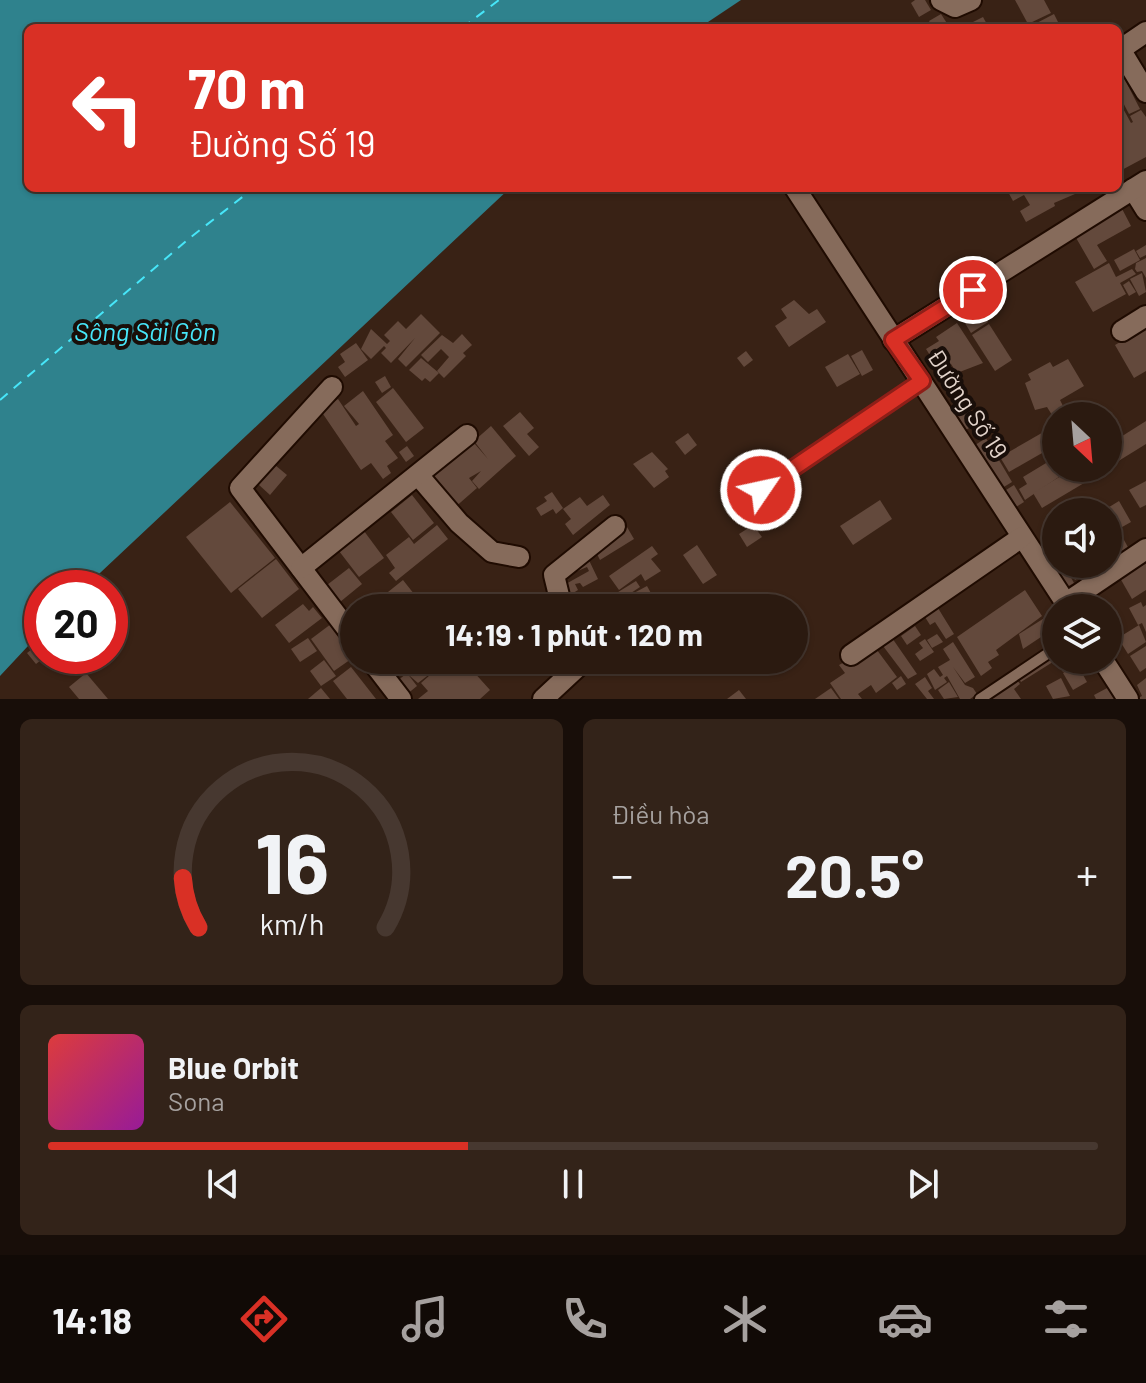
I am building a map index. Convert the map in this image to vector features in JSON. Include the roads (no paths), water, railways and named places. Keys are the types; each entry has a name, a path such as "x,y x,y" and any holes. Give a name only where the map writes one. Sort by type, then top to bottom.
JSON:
{"street":[{"path":"941,0 955,7 971,0"},
{"path":"1122,48 1146,32"},
{"path":"1122,55 1146,92"},
{"path":"893,340 1139,185 1146,210"},
{"name":"Đường Số 19","path":"798,192 1059,594"},
{"path":"1122,331 1146,316"},
{"path":"332,387 240,488 340,620"},
{"path":"301,568 467,435"},
{"path":"418,475 459,523 492,552 519,557"},
{"path":"559,594 554,575 615,526"},
{"path":"851,655 1022,537"},
{"path":"1084,594 1146,549"},
{"path":"382,674 401,699"},
{"path":"543,699 570,674"},
{"path":"1112,674 1128,699"}],"lane":[{"path":"761,490 922,381"},
{"path":"980,699 1042,657"}],"water":[{"name":"Sông Sài Gòn","path":"0,0 741,0 705,24 24,24 24,192 506,192 103,570 24,570 24,650 0,676"}]}
